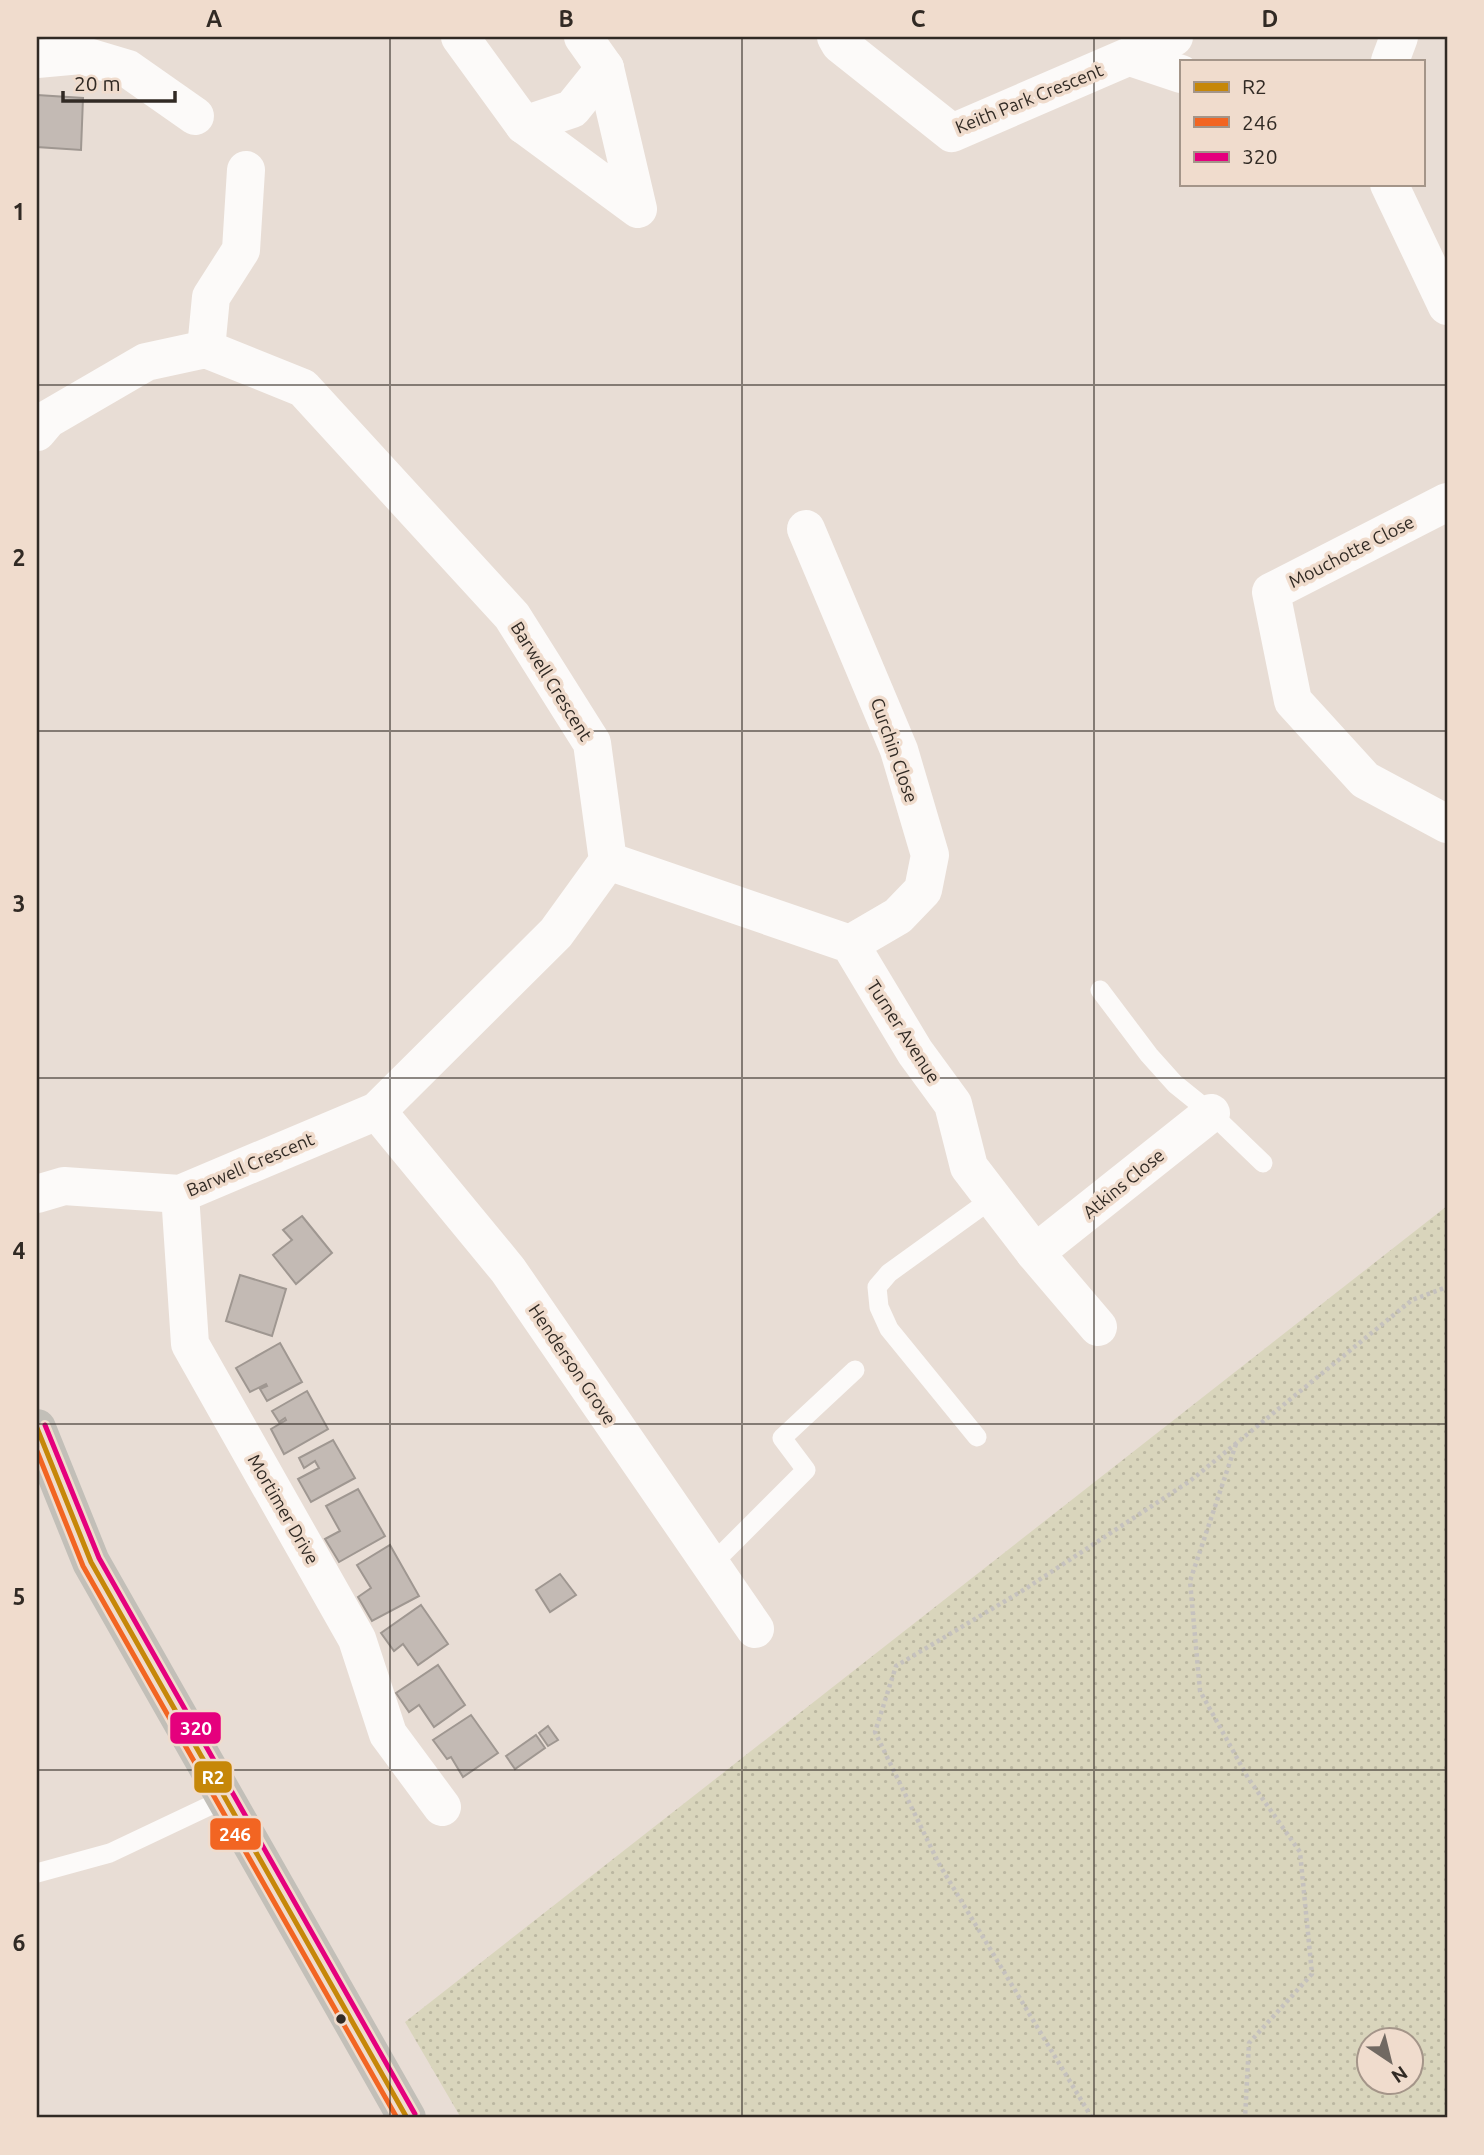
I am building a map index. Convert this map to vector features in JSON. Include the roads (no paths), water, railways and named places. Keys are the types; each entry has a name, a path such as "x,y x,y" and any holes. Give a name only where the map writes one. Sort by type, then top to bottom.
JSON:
{"main road":[{"path":"37,1428 91,1562 408,2118"}],"street":[{"path":"460,37 524,125 638,209 605,68 583,37"},
{"name":"Keith Park Crescent","path":"836,37 840,44 952,133 1174,37"},
{"path":"1390,60 1399,37"},
{"path":"37,59 81,55 128,69 195,116"},
{"path":"1130,57 1180,74"},
{"path":"524,125 572,109 605,68"},
{"path":"37,432 48,419 146,362 206,349 211,297 241,250 246,170"},
{"path":"1389,186 1447,306"},
{"name":"Barwell Crescent","path":"37,1194 64,1186 180,1194 377,1111 556,933 608,861 592,743 512,616 303,388 206,349"},
{"name":"Mouchotte Close","path":"1447,502 1271,592 1293,701 1366,780 1447,824"},
{"name":"Curchin Close","path":"806,529 899,750 930,855 923,890 898,916 850,944"},
{"path":"608,861 850,944"},
{"name":"Turner Avenue","path":"850,944 915,1052 953,1104 969,1167 1035,1253 1098,1327"},
{"name":"Henderson Grove","path":"377,1111 508,1270 755,1629"},
{"name":"Atkins Close","path":"1035,1253 1211,1113"},
{"name":"Mortimer Drive","path":"180,1194 190,1344 357,1639 388,1734 442,1807"}],"lane":[{"path":"1100,990 1149,1055 1175,1084 1211,1113 1263,1163"},
{"path":"977,1437 889,1329 878,1307 877,1287 889,1273 993,1198"},
{"path":"711,1565 806,1469 782,1438 855,1370"},
{"path":"37,1873 110,1853 224,1798"}]}
